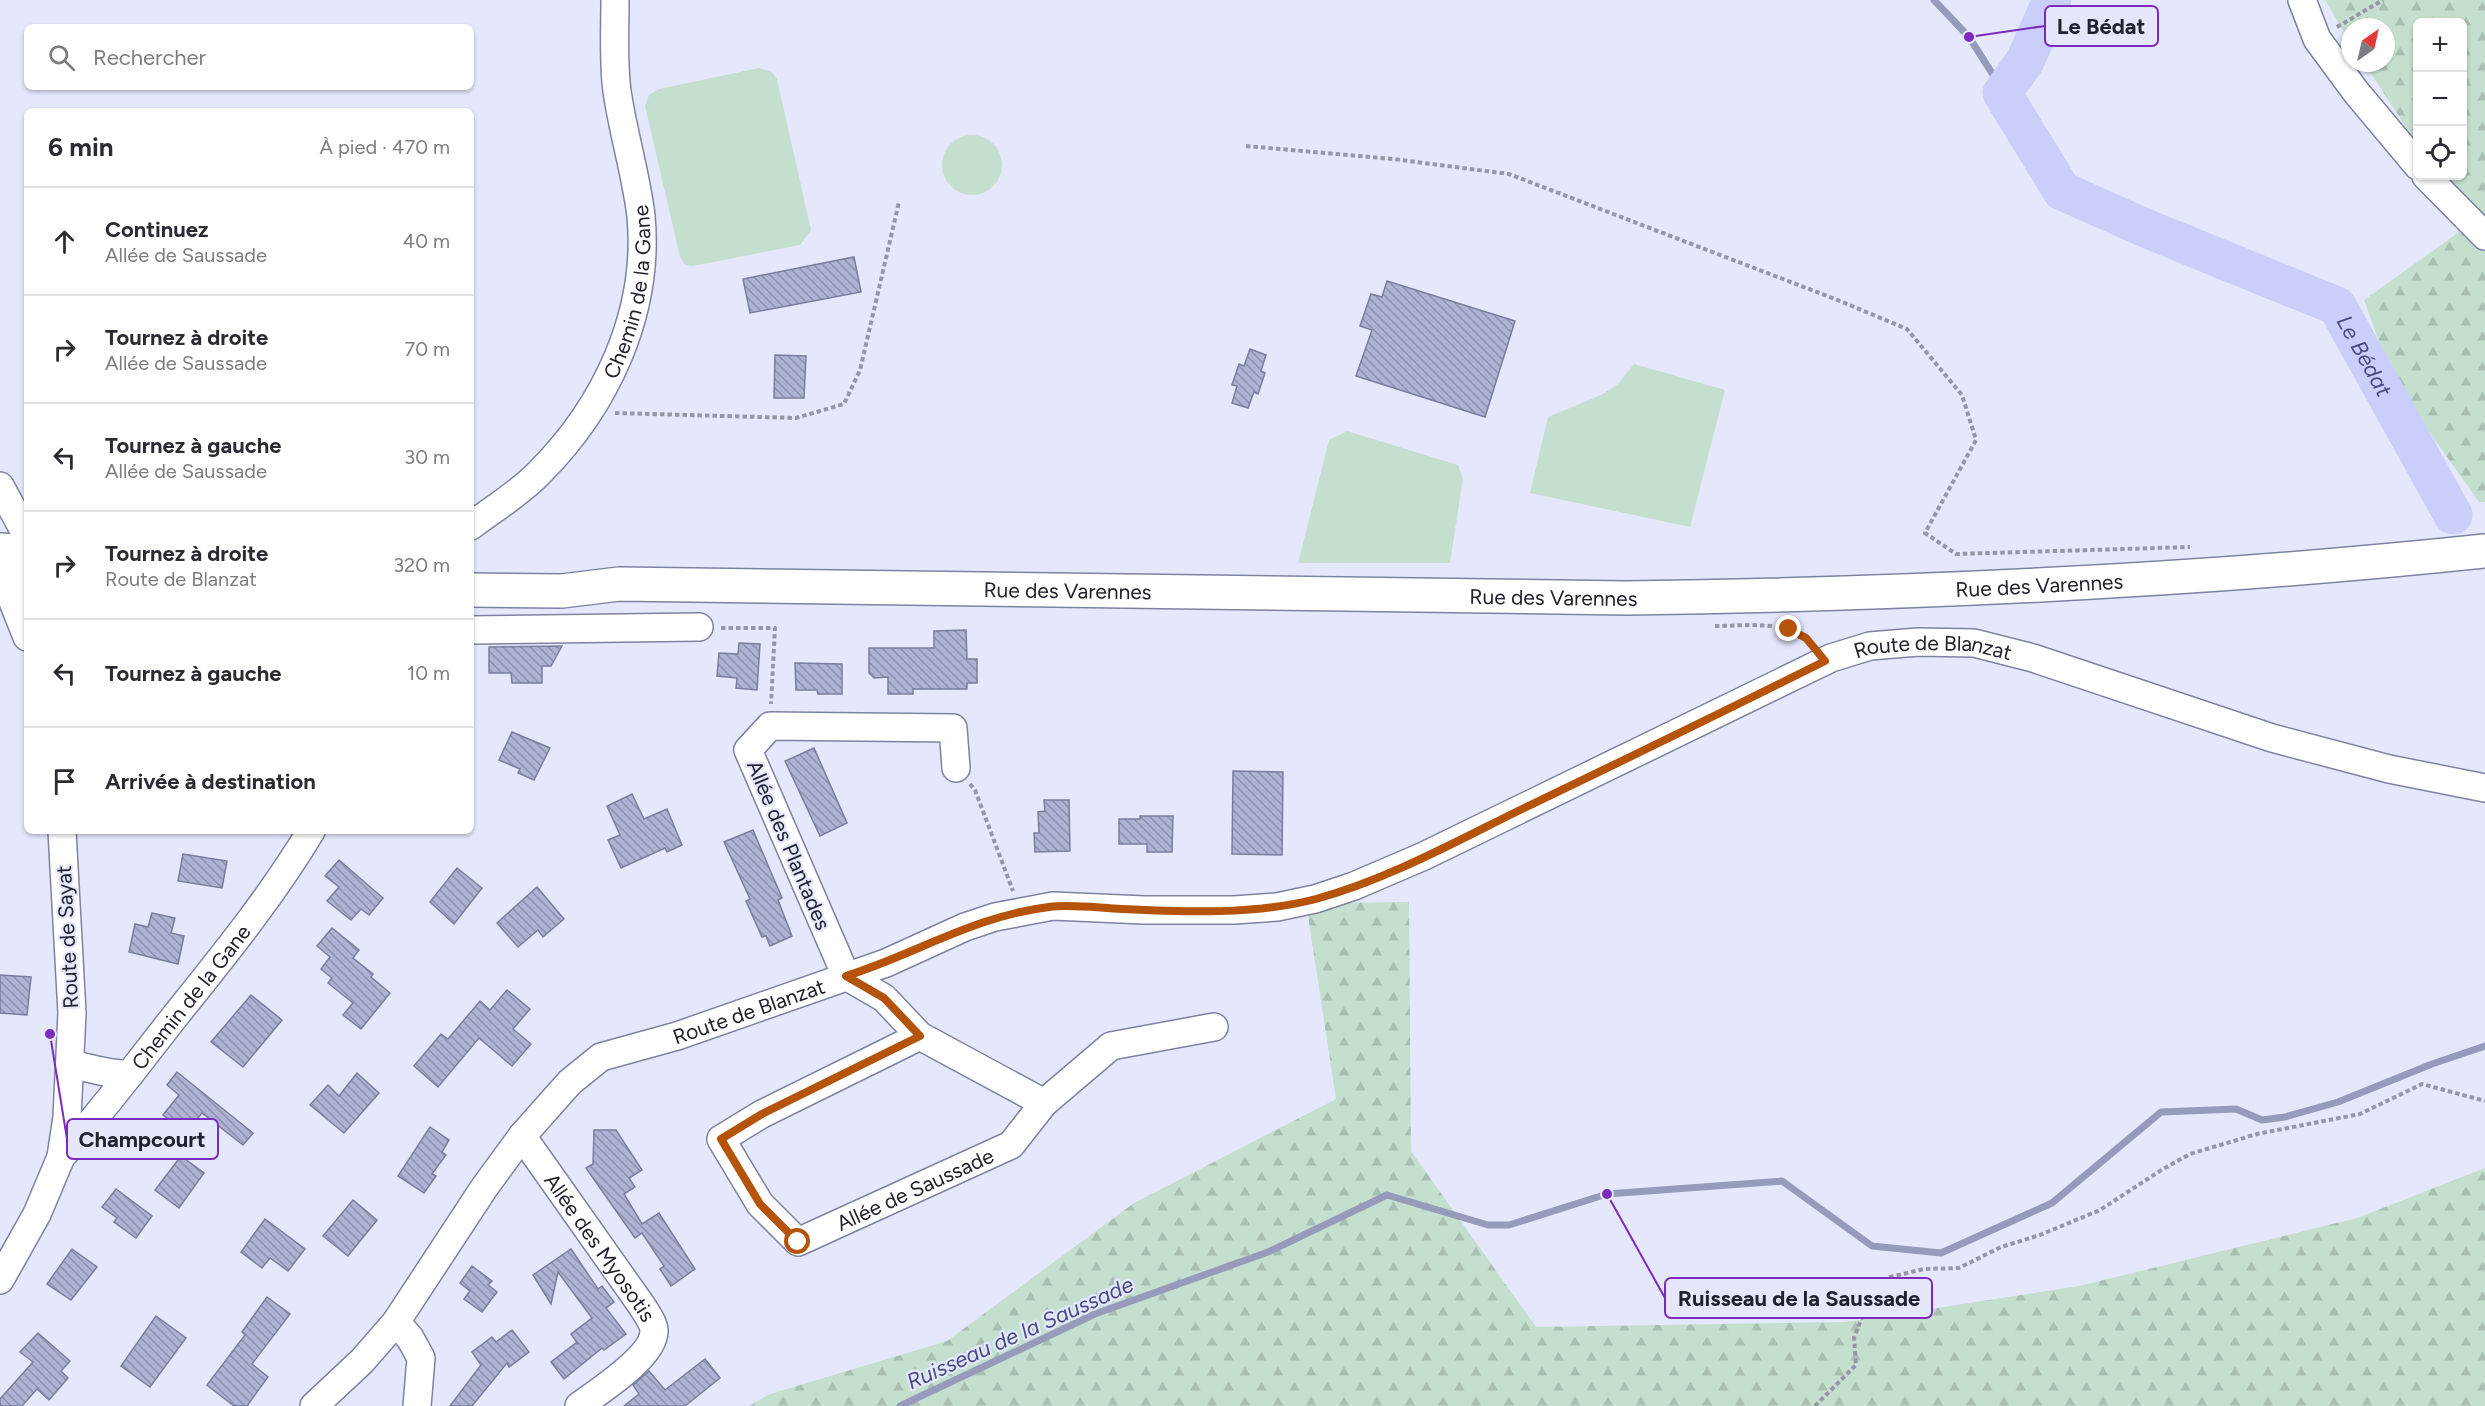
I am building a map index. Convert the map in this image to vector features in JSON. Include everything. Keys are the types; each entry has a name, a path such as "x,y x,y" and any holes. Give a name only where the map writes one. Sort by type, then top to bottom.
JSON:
{"main road":[{"name":"Rue des Varennes","path":"474,590 562,591 619,584 1694,597 1956,591 2263,572 2485,551"},
{"path":"6,571 24,555"},
{"name":"Rue des Varennes","path":"474,570 560,574 619,584"}],"street":[{"name":"Chemin de la Gane","path":"474,524 538,475 573,436 608,382 633,315 642,244 639,204 617,88 615,0"},
{"path":"2302,0 2317,39 2356,92 2413,160"},
{"path":"2430,180 2485,236"},
{"path":"0,486 24,530"},
{"path":"6,571 24,628"},
{"path":"474,630 699,627"},
{"name":"Route de Blanzat","path":"314,1406 362,1361 396,1322 484,1188 522,1136 570,1082 601,1057 677,1036 886,963 965,927 1021,911 1053,906 1144,910 1234,910 1277,906 1315,899 1354,886 1424,856 1825,661 1870,646 1918,642 1974,643 2033,658 2272,738 2389,769 2485,788"},
{"name":"Allée des Plantades","path":"846,976 748,750 770,726 953,728 956,768"},
{"name":"Route de Sayat","path":"0,1280 37,1214 61,1157 67,1117 70,1064 70,958 62,834"},
{"name":"Chemin de la Gane","path":"61,1157 102,1111 249,923 288,870 309,834"},
{"path":"846,976 884,998 920,1036 1044,1103 1111,1046 1214,1027"},
{"name":"Allée de Saussade","path":"920,1036 762,1114 721,1139 760,1204 798,1242 1011,1145 1044,1103"},
{"path":"70,1064 90,1067 111,1075 130,1074"},
{"name":"Allée des Myosotis","path":"522,1136 642,1306 654,1329 652,1343 643,1356 579,1406"},
{"path":"396,1322 410,1338 421,1358 417,1406"}],"path":[{"path":"2317,39 2383,0"},
{"path":"1246,146 1393,159 1509,174 1835,299 1907,329 1962,395 1976,440 1925,533 1956,554 2194,546"},
{"path":"590,412 796,418 844,404 860,370 899,202"},
{"path":"1694,597 1701,619 1710,626 1789,629 1806,638 1825,661"},
{"path":"699,627 775,628 770,726"},
{"path":"956,768 975,790 1021,911"},
{"path":"1815,1406 1856,1365 1854,1338 1869,1299 1878,1284 1890,1278 1924,1269 1959,1268 2001,1247 2050,1231 2100,1210 2163,1169 2190,1154 2219,1143 2267,1131 2360,1114 2422,1084 2485,1101"}],"green space":[{"path":"2325,0 2485,0 2485,502 2479,502 2393,381 2364,300 2480,217 2448,180 2467,180 2467,18 2413,18 2413,138 2370,72 2395,72 2395,18 2341,18 2341,27"},
{"path":"759,68 772,72 777,79 811,230 800,245 693,266 685,265 680,257 645,106 649,95 659,89"},
{"path":"966,135 978,135 989,140 997,148 1002,165 1000,177 989,190 978,195 966,195 955,190 947,182 942,171 942,159 947,148 955,140"},
{"path":"1634,364 1725,390 1690,527 1530,493 1548,417 1601,395 1618,384"},
{"path":"1347,431 1458,465 1463,479 1450,563 1298,563 1329,440"},
{"path":"1409,902 1411,1151 1536,1327 1845,1322 2079,1286 2357,1218 2485,1168 2485,1406 749,1406 770,1394 947,1341 1134,1203 1336,1099 1306,903"}],"building":[{"path":"854,257 861,292 750,313 743,279"},
{"path":"1387,281 1515,321 1485,417 1356,376 1372,330 1360,326 1371,294 1382,297"},
{"path":"1250,349 1266,355 1261,371 1265,373 1258,394 1254,392 1248,408 1232,403 1237,386 1232,385 1239,364 1244,366"},
{"path":"775,355 806,356 804,398 774,398"},
{"path":"966,630 967,659 977,659 977,683 967,683 967,689 913,689 913,694 888,694 888,677 874,678 869,673 869,648 934,648 934,631"},
{"path":"739,643 760,644 757,690 736,688 737,678 717,676 719,653 738,654"},
{"path":"562,646 551,666 542,666 542,683 512,683 511,673 489,673 489,647"},
{"path":"795,663 842,664 842,694 818,694 817,690 796,690"},
{"path":"512,732 550,748 534,780 518,773 520,769 499,760"},
{"path":"814,748 847,823 820,836 785,761"},
{"path":"1233,771 1283,772 1282,855 1232,854"},
{"path":"632,794 644,819 667,809 682,845 667,852 665,848 621,868 608,840 620,835 607,806"},
{"path":"1044,800 1069,800 1070,851 1035,852 1034,833 1039,833 1038,812 1045,811"},
{"path":"1140,816 1173,816 1172,852 1147,852 1147,844 1119,844 1119,819 1140,819"},
{"path":"753,830 782,898 778,900 792,936 770,946 766,936 762,937 746,901 750,899 724,842"},
{"path":"183,854 227,861 222,888 178,881"},
{"path":"339,860 383,898 369,915 361,909 351,920 327,901 339,887 325,876"},
{"path":"457,868 482,888 454,924 430,902"},
{"path":"537,887 564,919 543,937 538,930 518,947 497,923"},
{"path":"152,913 175,918 171,933 184,936 178,964 129,952 135,924 148,927"},
{"path":"332,928 359,950 353,958 373,974 371,977 390,993 361,1029 343,1015 353,1003 328,983 332,978 321,969 330,957 317,946"},
{"path":"0,975 31,977 27,1015 0,1013"},
{"path":"507,990 530,1009 513,1029 531,1044 512,1066 479,1038 438,1087 414,1066 441,1034 448,1039 480,1001 490,1010"},
{"path":"251,995 282,1020 243,1067 211,1042"},
{"path":"177,1072 253,1133 243,1145 202,1113 186,1133 163,1115 179,1095 167,1085"},
{"path":"357,1073 379,1093 344,1133 310,1105 328,1085 339,1096"},
{"path":"430,1127 449,1140 442,1152 446,1155 432,1174 436,1176 424,1193 398,1176"},
{"path":"594,1130 616,1130 642,1170 629,1178 635,1187 624,1194 642,1224 659,1213 695,1269 671,1286 660,1269 664,1266 642,1233 635,1238 586,1168 593,1164"},
{"path":"181,1156 204,1173 179,1208 155,1190"},
{"path":"116,1189 152,1216 136,1238 114,1222 117,1218 102,1207"},
{"path":"353,1200 377,1220 348,1256 323,1236"},
{"path":"265,1219 305,1249 288,1271 270,1258 262,1268 241,1252"},
{"path":"72,1249 97,1267 71,1300 47,1284"},
{"path":"571,1249 598,1289 602,1286 614,1302 606,1308 626,1334 604,1350 602,1348 564,1379 551,1362 576,1343 578,1344 571,1334 592,1318 558,1272 551,1304 533,1275"},
{"path":"472,1266 492,1281 488,1285 497,1292 482,1312 464,1299 470,1291 460,1283"},
{"path":"267,1297 290,1314 252,1364 268,1377 247,1406 234,1406 207,1385 245,1335 242,1332"},
{"path":"156,1316 186,1338 150,1387 121,1366"},
{"path":"512,1330 529,1352 509,1367 507,1363 472,1406 450,1406 481,1365 472,1352 492,1337 496,1342"},
{"path":"38,1333 70,1361 61,1371 68,1378 49,1400 37,1389 22,1406 0,1406 0,1399 33,1362 20,1352"},
{"path":"705,1359 720,1378 685,1406 624,1406 639,1394 633,1385 649,1371 665,1390"}],"waterway":[{"name":"Le Bédat","path":"1934,0 1969,37 2002,93"},
{"name":"Le Bédat","path":"2052,0 2025,61 2002,93 2062,191 2150,230 2337,306 2453,515"},
{"name":"Ruisseau de la Saussade","path":"900,1406 1095,1314 1268,1252 1387,1195 1488,1225 1509,1225 1607,1194 1782,1181 1872,1246 1941,1253 2052,1203 2161,1112 2236,1109 2262,1120 2285,1117 2338,1102 2432,1064 2485,1046"}],"place":[{"name":"Le Bédat","path":"1969,37"},
{"name":"Champcourt","path":"50,1034"},
{"name":"Ruisseau de la Saussade","path":"1607,1194"}],"route":[{"path":"798,1242 760,1204 721,1139 762,1114 920,1036 884,998 846,976 886,963 965,927 1021,911 1053,906 1144,910 1234,910 1277,906 1315,899 1354,886 1424,856 1825,661 1806,638 1789,629"}]}
